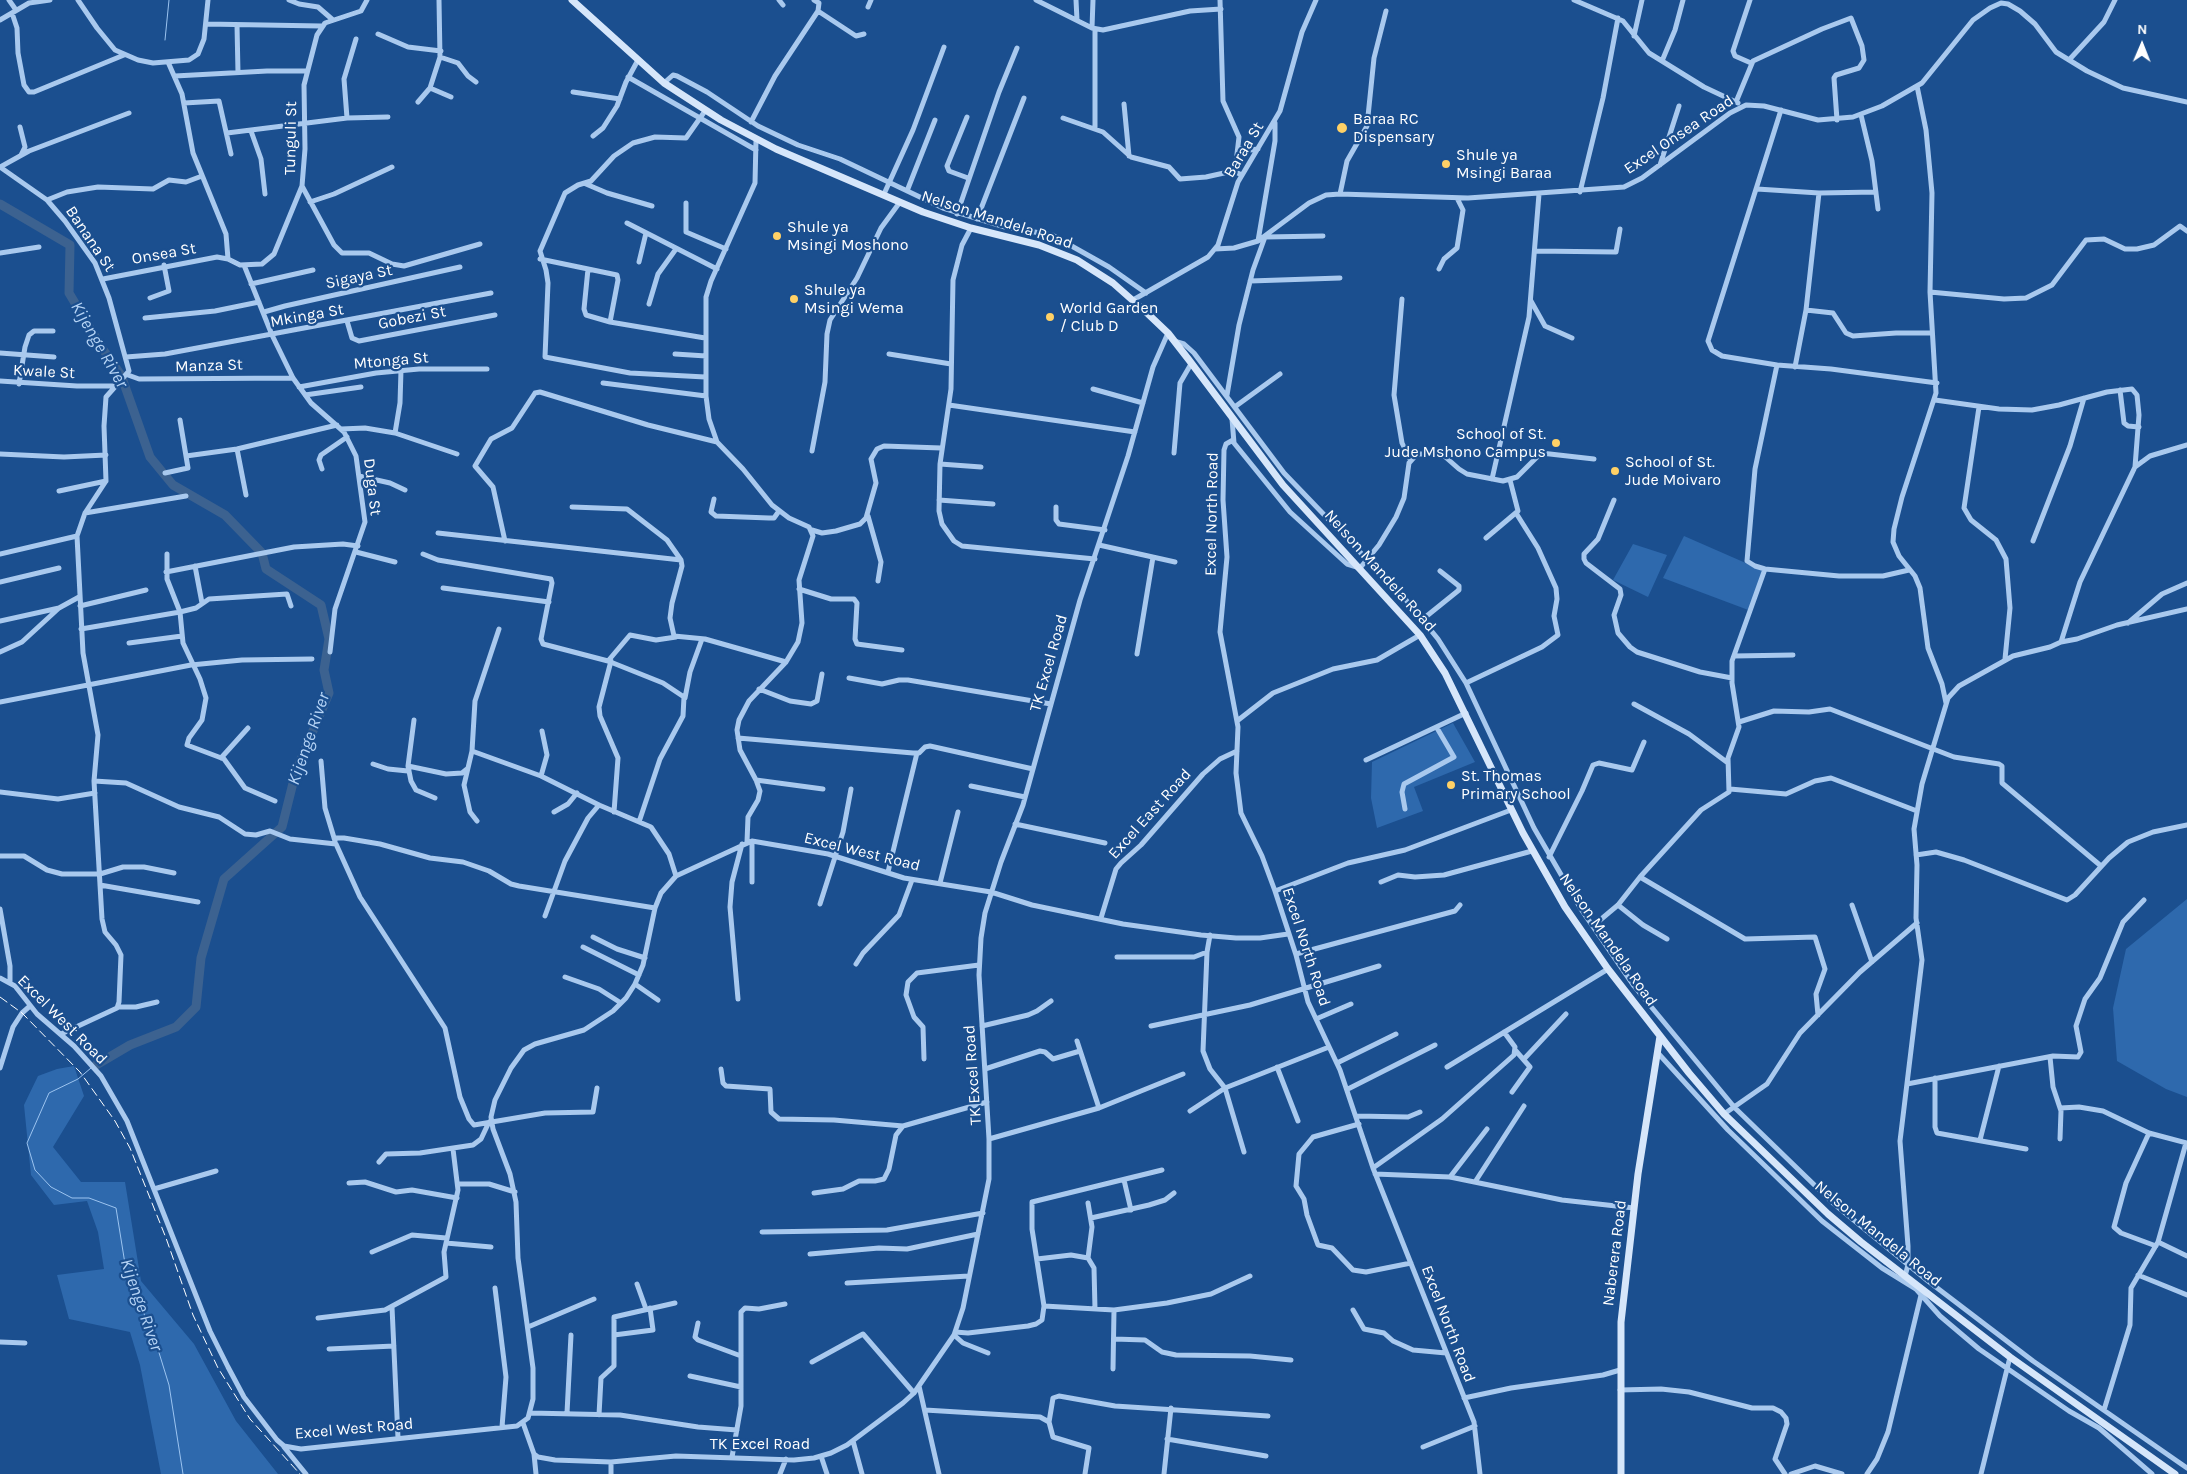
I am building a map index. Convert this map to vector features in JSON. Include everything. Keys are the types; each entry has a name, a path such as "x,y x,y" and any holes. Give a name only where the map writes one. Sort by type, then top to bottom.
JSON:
{"main road":[{"name":"Nelson Mandela Road","path":"572,0 664,83 705,111 756,140 900,202 971,228 1058,251 1092,269 1133,300 1168,333 1283,485 1420,635 1440,664 1466,713 1532,851 1565,907 1608,969 1724,1114 1840,1225 2010,1357 2175,1474"},
{"name":"Naberera Road","path":"1621,1474 1621,1322 1634,1208 1660,1036"}],"street":[{"path":"9,0 14,12 17,28 18,53 24,85 29,92 34,92 124,55"},
{"path":"0,20 29,3 50,0"},
{"path":"78,0 115,50 124,55 153,62 189,60 198,54 206,24 208,0"},
{"path":"288,0 318,7 333,20"},
{"path":"206,24 321,26 333,20 358,14 367,0"},
{"path":"418,102 430,88 441,54 439,0"},
{"path":"779,0 783,5"},
{"path":"750,122 774,76 818,11 819,3 814,0"},
{"path":"868,7 870,0"},
{"path":"1036,0 1094,29 1107,30 1190,11 1221,9"},
{"path":"1076,0 1077,20"},
{"path":"1093,0 1096,128"},
{"path":"1220,0 1222,96 1224,105 1238,133 1235,171"},
{"name":"Baraa St","path":"1216,249 1242,175 1275,122 1302,32 1316,0"},
{"path":"1574,0 1618,18 1627,24 1645,49 1662,61 1704,87 1746,106"},
{"path":"1634,36 1642,0"},
{"path":"1662,61 1675,30 1683,0"},
{"path":"1750,0 1732,51 1736,56 1751,63"},
{"path":"2069,60 2104,22 2115,0"},
{"path":"2000,2 2013,7 2029,18 2051,46 2069,60 2123,88 2187,102"},
{"name":"Excel Onsea Road","path":"1216,249 1234,248 1258,241 1318,198 1340,194 1457,198 1580,192 1624,187 1660,165 1730,113 1746,106 1757,105 1818,120 1837,120 1861,115 1917,86 1928,77 1973,20 2000,2"},
{"path":"818,11 856,36 864,34"},
{"path":"1340,194 1347,161 1366,126 1374,58 1386,12"},
{"path":"1580,192 1603,98 1618,18"},
{"path":"1736,102 1751,63 1822,29 1851,18 1862,46 1864,60 1860,68 1836,75 1834,78 1837,120"},
{"path":"237,25 238,72"},
{"name":"Tunguli St","path":"244,265 262,264 274,254 302,186 304,85 306,71 321,26"},
{"path":"378,34 408,47 441,54 458,63 468,76 476,82"},
{"path":"347,118 344,82 356,39"},
{"path":"884,194 891,182 944,47"},
{"path":"957,214 968,178 1017,48"},
{"path":"593,136 603,128 620,99 628,77 638,60"},
{"path":"168,62 184,103 193,154 226,234 228,259 236,264 244,265"},
{"path":"175,76 238,72 306,71"},
{"path":"664,83 672,76 677,76 707,92 750,122 798,145 840,159 957,214 1052,235 1109,267 1146,293"},
{"path":"628,77 756,150"},
{"path":"1917,86 1926,130 1932,193 1930,292 1937,384 1935,400 1902,497 1894,529 1896,552 1920,588 1928,648 1942,684 1946,703"},
{"path":"430,88 451,97"},
{"path":"573,92 620,99"},
{"path":"977,219 1024,98"},
{"path":"184,103 218,102 228,133 231,154"},
{"path":"1124,104 1129,156"},
{"path":"1660,165 1679,106"},
{"path":"1781,110 1708,344 1712,350 1722,356 1777,365 1937,384"},
{"path":"705,111 686,138 655,137 627,146 614,156 591,181 573,187 561,198 540,248 540,259 546,270 548,283 544,350 547,358 630,373 705,377"},
{"path":"0,167 21,155 129,113"},
{"path":"1861,115 1872,161 1878,209"},
{"path":"228,133 304,125 347,118 388,117"},
{"path":"967,117 947,169 968,178"},
{"path":"1063,118 1096,128 1129,156 1169,167 1182,180 1235,171 1242,175"},
{"path":"907,191 935,120"},
{"path":"1258,241 1275,140 1275,122"},
{"path":"20,126 25,147 21,155"},
{"path":"251,131 261,159 265,194"},
{"path":"756,140 756,183 706,297 705,377 709,420 717,442 743,469 772,506 780,511 812,530 822,532 836,531 860,524 868,516"},
{"path":"1238,148 1250,150 1259,148"},
{"name":"Banana St","path":"0,167 47,200 82,245 103,279 126,357 127,376"},
{"path":"310,202 334,194 392,167"},
{"path":"47,200 67,192 98,187 154,189 169,180 186,182 202,176"},
{"path":"585,183 607,193 652,206"},
{"path":"302,186 334,245 342,253 369,253 392,264 404,266 480,244"},
{"path":"1757,188 1819,193 1876,192"},
{"path":"1795,366 1806,310 1819,193"},
{"path":"1492,480 1524,342 1531,301 1539,194"},
{"path":"1439,270 1441,263 1457,248 1462,210 1457,198"},
{"path":"812,451 824,387 827,334 830,320 857,278 882,228 900,202"},
{"path":"686,203 686,232 726,249"},
{"path":"627,223 717,269"},
{"path":"1930,292 2004,299 2026,298 2052,285 2086,240 2104,239 2125,249 2137,249 2154,245 2180,226 2187,232"},
{"path":"971,228 962,245 954,275 952,364 940,464 942,524 954,541 962,546 1095,558"},
{"path":"1534,251 1616,252 1620,229"},
{"path":"639,262 646,233"},
{"path":"1227,395 1236,340 1250,281 1265,237 1323,236"},
{"path":"0,253 39,247"},
{"path":"649,304 658,274 676,249"},
{"path":"1133,300 1208,257 1216,249"},
{"name":"Onsea St","path":"103,279 164,265 223,257 228,259"},
{"path":"540,259 618,276 610,322"},
{"path":"150,298 169,291 164,265"},
{"name":"Duga St","path":"244,265 272,335 293,378 305,395 339,427 347,437 356,456 365,517 357,549 335,610 330,652"},
{"name":"Sigaya St","path":"264,312 460,268"},
{"path":"588,268 584,314 610,322 705,338"},
{"path":"251,284 313,270"},
{"path":"1250,281 1340,278"},
{"name":"Mkinga St","path":"126,357 165,354 491,294"},
{"path":"1232,419 1233,440 1246,460 1298,521 1347,564 1360,568 1396,517 1404,498 1410,459 1402,442 1394,395 1402,299"},
{"path":"1531,301 1546,326 1572,338"},
{"path":"145,318 215,311 259,302"},
{"path":"1806,310 1833,313 1846,333 1854,336 1896,332 1932,333"},
{"name":"Gobezi St","path":"347,322 352,338 359,340 495,315"},
{"path":"19,384 26,341 31,333 53,331"},
{"name":"TK Excel Road","path":"534,1454 538,1457 555,1460 611,1462 676,1456 786,1459 821,1456 853,1441 892,1413 914,1393 955,1333 989,1179 986,1069 979,965 982,932 991,892 1025,797 1080,600 1135,432 1157,354 1168,333"},
{"path":"1174,341 1184,344 1194,353 1236,406 1284,473 1422,619 1453,661 1466,683 1524,808 1549,856 1593,926 1634,986 1735,1108 1834,1203 1908,1265 2021,1352 2187,1468"},
{"path":"0,353 54,357"},
{"path":"675,354 706,356"},
{"path":"889,354 952,364"},
{"path":"1174,453 1180,383 1192,364"},
{"path":"1777,365 1755,468 1746,557 1750,564 1765,569 1856,576 1883,576 1909,570"},
{"name":"Mtonga St","path":"299,387 401,370 487,369"},
{"path":"395,433 400,403 401,370"},
{"path":"1236,406 1280,374"},
{"path":"118,1007 120,955 103,928 94,781 98,735 88,685 81,629 77,536 85,513 106,480 105,403 109,392 127,376"},
{"name":"Manza St","path":"127,376 139,379 293,378"},
{"name":"Kwale St","path":"0,381 19,384 118,384"},
{"path":"603,384 706,396"},
{"path":"305,395 361,387"},
{"path":"1094,389 1143,403"},
{"path":"1935,400 1978,407 2032,410 2120,390 2130,389 2136,392 2139,427 2135,467 2080,582 2061,642"},
{"path":"2120,390 2124,423 2128,426 2139,427"},
{"path":"505,541 493,487 475,466 491,439 512,428 535,393 540,392 648,425 717,442"},
{"path":"2033,541 2070,446 2084,398"},
{"path":"948,405 1135,432"},
{"path":"1978,407 1964,508 1971,520 2000,545 2008,564 2010,608 2005,659"},
{"path":"165,473 187,469 180,420"},
{"path":"186,456 237,448 339,427 365,428 395,433 457,454"},
{"path":"322,469 319,460 322,455 347,437"},
{"name":"Excel North Road","path":"1233,440 1226,444 1224,450 1223,500 1227,557 1220,632 1237,721 1237,796 1241,813 1262,856 1296,954 1304,990 1348,1089 1374,1171 1475,1426 1480,1474"},
{"path":"2135,467 2150,456 2187,445"},
{"path":"878,581 881,562 868,516 876,483 871,459 878,449 884,446 941,448"},
{"path":"237,448 246,495"},
{"path":"1410,459 1417,454 1442,454 1467,474 1492,480 1510,480 1520,475 1541,452 1594,459"},
{"path":"0,454 64,457 106,455"},
{"path":"940,464 981,467"},
{"path":"359,476 390,483 405,490"},
{"path":"59,491 106,480"},
{"path":"1486,538 1516,513 1518,506 1510,480"},
{"path":"85,513 186,496"},
{"path":"714,499 711,512 716,516 774,518 780,511"},
{"path":"940,500 993,504"},
{"path":"1614,500 1598,539 1584,554 1584,558 1586,563 1620,589 1621,595 1614,615 1618,633 1637,652 1700,672 1732,678"},
{"path":"572,507 627,509 667,540 681,560 682,574 672,603 670,618 672,633 676,637"},
{"path":"1056,507 1056,520 1059,524 1104,530"},
{"path":"1466,683 1542,646 1558,635 1554,616 1557,599 1556,588 1535,543 1516,513"},
{"path":"752,882 747,843 748,817 759,797 756,780 740,750 738,738 739,720 749,701 786,662 800,637 802,623 799,590 800,576 813,540 812,530"},
{"path":"438,533 681,560"},
{"path":"0,554 77,536"},
{"path":"166,572 294,547 343,544 396,562"},
{"path":"1099,545 1175,562"},
{"path":"168,554 166,572 168,582 180,612 182,636 191,665 200,679 205,703 200,725 189,738 187,744 221,758 227,762 245,788 275,801"},
{"path":"423,554 438,560 549,578 552,583 541,639 543,644 609,661 664,682 685,698"},
{"path":"1137,654 1153,557"},
{"path":"195,566 202,603"},
{"path":"0,582 59,568"},
{"path":"1593,926 1618,905 1640,877 1702,810 1726,795 1730,789 1728,763 1731,747 1738,735 1739,722 1732,678 1734,656 1765,569"},
{"path":"1422,619 1459,590 1459,586 1440,571"},
{"path":"2128,623 2162,594 2187,583"},
{"path":"443,588 549,602"},
{"path":"80,606 146,590"},
{"path":"799,590 831,599 854,599 857,608 855,639 857,644 902,650"},
{"path":"81,629 180,612 196,608 209,599 288,594 291,606"},
{"path":"0,652 22,642 59,608 79,597"},
{"path":"0,622 59,608"},
{"path":"1906,1276 1908,1265 1900,1141 1922,969 1922,948 1917,924 1914,830 1917,811 1946,703 1954,690 2005,659 2050,647 2061,642 2072,641 2128,623 2187,609"},
{"path":"477,821 470,812 464,786 472,751 475,701 499,629"},
{"path":"614,812 618,758 600,716 599,708 609,661 630,635 656,640 676,637 702,639 786,662"},
{"path":"1237,721 1273,693 1338,667 1378,660 1420,635"},
{"path":"129,643 182,636"},
{"path":"639,822 660,759 683,716 692,667 702,639"},
{"path":"1734,656 1794,655"},
{"path":"0,702 191,665 242,660 312,659"},
{"path":"759,689 790,701 811,704 815,703 819,695 822,674"},
{"path":"849,678 882,684 908,680 1051,704"},
{"path":"1634,704 1689,734 1728,763"},
{"path":"1739,722 1774,711 1809,712 1830,709 1954,757 2001,765 2002,783 2101,866"},
{"path":"1366,760 1466,713"},
{"path":"414,720 408,768 414,789 436,798"},
{"path":"221,758 248,728"},
{"path":"1404,809 1402,792 1404,784 1454,757 1437,728"},
{"path":"541,776 546,755 542,731"},
{"path":"738,738 917,753 930,746 1032,769"},
{"path":"1549,856 1593,765 1600,763 1632,770 1644,742"},
{"path":"472,751 541,776 599,806 651,827 661,840 676,876"},
{"name":"Excel East Road","path":"1101,918 1116,870 1121,862 1141,845 1203,774 1220,759 1237,751"},
{"path":"888,872 917,753"},
{"path":"321,761 324,808 335,841 360,897 445,1028 450,1042 458,1093 468,1120 476,1126 545,1113 593,1112 597,1088"},
{"path":"373,764 388,769 408,768 446,774 462,773 467,769"},
{"path":"1730,789 1786,794 1815,781 1831,778 1917,811"},
{"path":"756,780 823,789"},
{"path":"94,781 126,784 179,807 219,817 245,834 256,835 268,831 318,843 344,838 380,844 430,858 463,862 489,871 511,884 655,908"},
{"path":"971,786 1025,797"},
{"path":"820,904 836,856 851,789"},
{"path":"0,792 58,799 95,793"},
{"path":"554,812 568,804 577,793"},
{"path":"545,916 553,891 578,837 599,806"},
{"path":"1275,891 1348,863 1405,850 1511,810"},
{"path":"940,883 958,812"},
{"path":"1015,824 1104,843"},
{"path":"1916,855 1936,852 1964,860 2067,900 2075,895 2117,850 2133,839 2153,832 2187,825"},
{"path":"378,1162 386,1154 453,1149 475,1144 481,1139 490,1122 499,1089 524,1050 535,1044 584,1030 613,1011 635,984 645,958 655,908 664,888 676,876 747,843"},
{"path":"738,999 730,907 732,882 747,843"},
{"name":"Excel West Road","path":"747,843 836,856 912,880 991,892"},
{"path":"1381,882 1398,875 1420,877 1444,875 1532,851"},
{"path":"0,856 24,856 48,870 62,874 100,874 123,866 144,867 174,873"},
{"path":"1640,877 1744,938 1814,936 1824,969 1816,994 1818,1015"},
{"path":"856,964 863,953 900,915 912,880"},
{"path":"100,885 198,902"},
{"path":"991,892 1032,905 1124,924 1250,938 1288,934"},
{"path":"1907,1084 2050,1056 2063,1055 2075,1058 2080,1055 2076,1026 2085,999 2100,978 2123,922 2144,900"},
{"path":"1296,954 1455,911 1460,905"},
{"path":"1618,905 1667,939"},
{"path":"1852,905 1872,962"},
{"path":"0,909 10,966 10,983"},
{"path":"1724,1114 1767,1084 1791,1044 1818,1015 1872,962 1917,924"},
{"path":"1210,935 1207,952 1203,1016 1204,1055 1210,1069 1224,1088 1244,1152"},
{"path":"592,937 617,949 645,958"},
{"path":"583,947 639,975"},
{"path":"1118,957 1194,957 1207,952"},
{"path":"924,1059 923,1027 914,1017 906,995 908,982 917,974 979,965"},
{"path":"1151,1026 1203,1016 1304,990 1379,966"},
{"path":"1447,1067 1608,969"},
{"path":"566,977 599,989 621,1003"},
{"name":"Excel West Road","path":"0,978 10,983 19,991 30,1006 89,1061 101,1076 127,1121 210,1332 244,1397 261,1421 284,1446 301,1449 502,1427 523,1423"},
{"path":"635,984 658,1000"},
{"path":"982,1026 1028,1015 1051,1001"},
{"path":"61,1034 118,1007 136,1008 156,1002"},
{"path":"1316,1019 1351,1004"},
{"path":"0,1068 14,1027 22,1013 30,1006"},
{"path":"1524,1059 1566,1014"},
{"path":"1504,1032 1516,1051 1530,1067 1512,1092"},
{"path":"1337,1063 1396,1034"},
{"path":"1077,1042 1099,1108"},
{"path":"1348,1089 1436,1045"},
{"path":"1190,1111 1224,1088 1329,1046"},
{"path":"986,1069 1040,1051 1045,1052 1050,1058 1054,1059 1080,1051"},
{"path":"1374,1171 1442,1120 1516,1051"},
{"path":"1657,1052 1728,1130 1822,1221 1886,1271 1921,1295 1966,1338 2069,1411 2103,1431 2152,1474"},
{"path":"2050,1056 2052,1087 2060,1108 2060,1139"},
{"path":"1980,1140 2000,1066"},
{"path":"1277,1068 1298,1121"},
{"path":"721,1069 723,1083 726,1086 770,1089 771,1112 779,1119 834,1120 903,1126 987,1102"},
{"path":"989,1139 1099,1108 1183,1074"},
{"path":"1935,1078 1936,1132 1942,1136 1980,1140 2026,1149"},
{"path":"1475,1182 1524,1106"},
{"path":"2060,1108 2079,1107 2103,1111 2149,1133 2187,1143 2157,1244 2131,1288 2130,1325 2104,1410"},
{"path":"1357,1116 1408,1117 1420,1112"},
{"path":"490,1122 515,1192 518,1258 534,1380 530,1413 523,1423 534,1454 536,1474"},
{"path":"1360,1124 1317,1135 1300,1153 1295,1183 1304,1199 1313,1234 1318,1245 1332,1248 1357,1272 1411,1263"},
{"path":"814,1193 843,1189 859,1181 884,1179 889,1169 896,1135 903,1126"},
{"path":"1450,1177 1487,1129"},
{"path":"2149,1133 2126,1183 2114,1228 2121,1234 2157,1244 2187,1256"},
{"path":"318,1318 362,1314 392,1308 446,1277 443,1255 457,1198 458,1184 453,1149"},
{"path":"955,1333 1036,1324 1042,1320 1044,1306 1032,1229 1032,1202 1162,1170"},
{"path":"154,1189 216,1171"},
{"path":"1374,1171 1450,1177 1562,1200 1634,1208"},
{"path":"1124,1180 1130,1210"},
{"path":"349,1183 365,1182 396,1192 412,1190 457,1198"},
{"path":"458,1184 489,1184 515,1192"},
{"path":"1091,1218 1161,1201 1174,1193"},
{"path":"1088,1203 1091,1218 1088,1258 1094,1268 1095,1310"},
{"path":"762,1232 887,1230 983,1213"},
{"path":"810,1254 879,1248 907,1249 978,1234"},
{"path":"372,1252 412,1236 492,1246"},
{"path":"1037,1259 1071,1255 1088,1258"},
{"path":"2138,1275 2187,1295"},
{"path":"847,1283 969,1276"},
{"path":"1044,1306 1114,1310 1188,1300 1211,1294 1250,1276"},
{"path":"614,1336 653,1330 648,1308 637,1284"},
{"path":"495,1288 506,1377 502,1427"},
{"path":"1866,1474 1876,1459 1888,1432 1921,1295"},
{"path":"528,1327 594,1299"},
{"path":"599,1415 601,1378 614,1366 613,1318 616,1314 675,1303"},
{"path":"732,1457 737,1430 741,1387 742,1310 784,1304"},
{"path":"392,1308 398,1438"},
{"path":"1113,1369 1114,1310"},
{"path":"1353,1310 1364,1329 1384,1333 1393,1341 1413,1350 1446,1353"},
{"path":"698,1323 696,1337 698,1340 741,1356"},
{"path":"955,1333 964,1343 988,1353"},
{"path":"812,1362 863,1334 914,1393"},
{"path":"567,1413 571,1335"},
{"path":"1114,1340 1145,1340 1162,1352 1176,1355 1250,1356 1290,1360"},
{"path":"0,1342 25,1343"},
{"path":"329,1349 394,1346"},
{"path":"1980,1474 2010,1357"},
{"path":"1464,1398 1511,1388 1603,1375 1620,1370"},
{"path":"690,1376 741,1387"},
{"path":"919,1386 939,1474"},
{"path":"1620,1390 1661,1389 1689,1392 1752,1408 1776,1410 1784,1414 1787,1421 1787,1429 1775,1459 1785,1474"},
{"path":"1085,1474 1089,1448 1053,1437 1049,1422 1053,1398 1056,1396 1115,1406 1171,1408 1268,1416"},
{"path":"1166,1474 1171,1408"},
{"path":"924,1410 1040,1417 1049,1422"},
{"path":"530,1413 620,1414 698,1427 737,1430"},
{"path":"1423,1447 1475,1426"},
{"path":"1168,1439 1266,1456"},
{"path":"853,1441 862,1474"},
{"path":"284,1446 306,1474"},
{"path":"821,1456 827,1474"},
{"path":"780,1474 786,1459"},
{"path":"611,1462 611,1474"},
{"path":"1791,1474 1815,1466 1842,1474"}],"shaded area":[{"path":"1684,536 1764,571 1751,611 1663,578"},
{"path":"1633,544 1667,555 1648,597 1613,580"},
{"path":"1453,723 1475,762 1414,787 1423,811 1377,828 1371,798 1372,762"},
{"path":"2187,899 2187,1097 2166,1089 2117,1061 2113,1008 2126,949"},
{"path":"74,1066 84,1096 53,1147 81,1182 125,1182 141,1281 194,1344 236,1421 278,1474 161,1474 140,1365 130,1332 69,1319 57,1275 104,1269 98,1232 87,1201 54,1205 31,1175 24,1105 38,1076 57,1069"}],"waterway":[{"path":"165,40 169,0"},
{"name":"Kijenge River","path":"0,204 70,245 69,293 102,348 121,375 150,457 173,485 225,515 262,553 266,569 321,605 329,639 324,670 329,693 296,771 282,827 224,879 201,958 196,1007 176,1027 130,1045 96,1065"},
{"name":"Kijenge River","path":"91,1068 78,1079 49,1093 27,1143 35,1170 51,1187 72,1198 89,1198 116,1208 126,1270 156,1343 169,1385 183,1474"}],"railway":[{"path":"0,997 22,1013 80,1072 115,1121 130,1148 166,1238 193,1315 218,1368 250,1419 300,1474"}],"place":[{"name":"Baraa RC Dispensary","path":"1342,128"},
{"name":"Shule ya Msingi Baraa","path":"1446,164"},
{"name":"Shule ya Msingi Moshono","path":"777,236"},
{"name":"Shule ya Msingi Wema","path":"794,299"},
{"name":"World Garden / Club D","path":"1050,317"},
{"name":"School of St. Jude Mshono Campus","path":"1556,443"},
{"name":"School of St. Jude Moivaro","path":"1615,471"},
{"name":"St. Thomas Primary School","path":"1451,785"}]}
